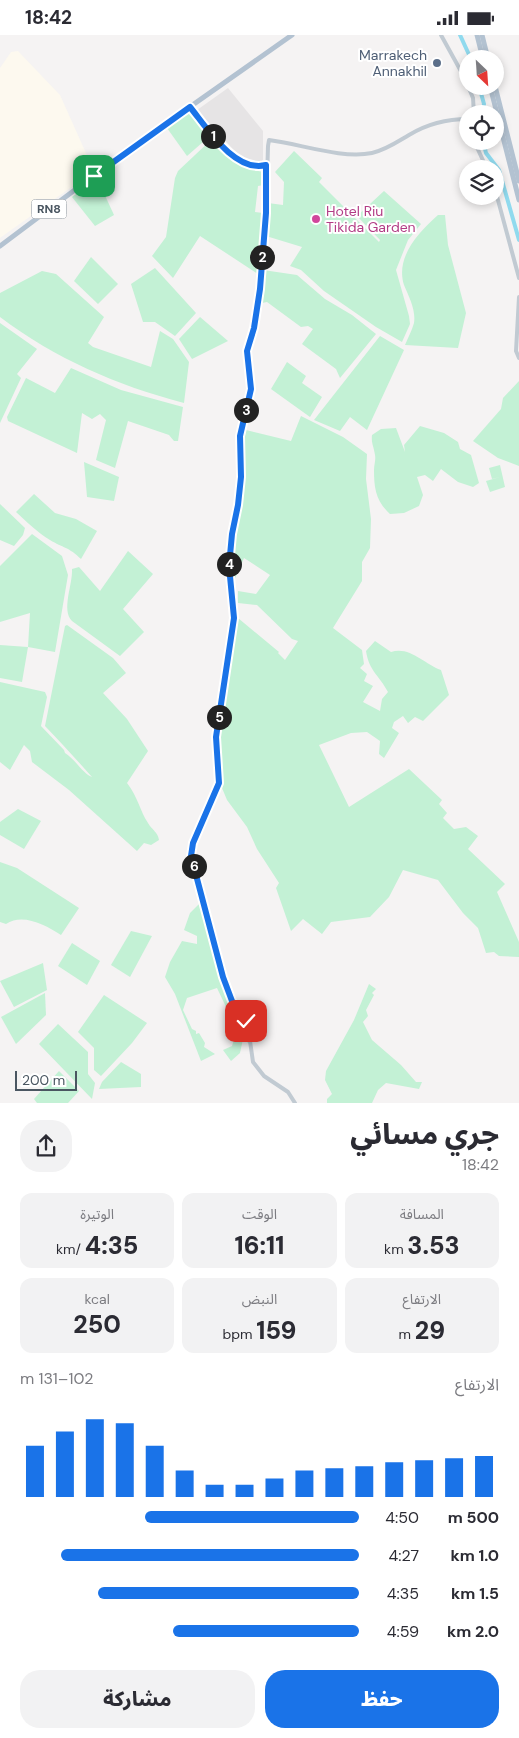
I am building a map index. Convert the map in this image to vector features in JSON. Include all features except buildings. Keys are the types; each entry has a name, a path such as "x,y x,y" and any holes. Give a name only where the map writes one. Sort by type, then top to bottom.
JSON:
{"main road":[{"name":"RN8","path":"0,246 292,35"},
{"path":"478,35 481,50"},
{"path":"482,35 486,50"},
{"path":"504,135 519,181"},
{"path":"504,140 519,200"}],"street":[{"path":"441,35 459,68"},
{"path":"190,107 213,135 238,160 251,166 266,165"},
{"path":"295,1103 288,1092 264,1075 253,1063 248,1027 232,1001 223,977 191,856 193,843 219,783 216,737 234,618 229,566 239,497 240,436 251,389 247,351 254,328 260,289 266,213 266,165 270,140 347,154 366,154 385,149 415,131 437,123 459,120"},
{"path":"499,205 519,278"},
{"path":"519,297 516,351 519,358"}],"shaded area":[{"path":"18,51 60,95 94,171 0,238 0,68 11,52"},
{"path":"228,88 263,131 263,160 258,164 242,159 197,110"}],"green space":[{"path":"192,110 211,135 187,156 167,128"},
{"path":"212,139 235,161 246,167 263,172 264,185 258,186 255,212 263,213 258,274 200,236 173,278 152,256 166,237 175,178 178,171"},
{"path":"294,151 322,178 319,182 379,242 380,240 357,216 384,191 421,224 408,240 396,270 410,324 402,342 376,327 324,291 301,270 290,266 302,247 266,236 268,203 283,205 284,182 275,172"},
{"path":"97,178 114,215 95,226 72,197"},
{"path":"438,215 445,215 448,245 466,313 458,348 405,345 414,323 414,313 404,285 403,265 406,255 417,237"},
{"path":"91,257 118,284 98,304 74,281"},
{"path":"155,268 196,313 175,336 155,322 143,322 131,284"},
{"path":"263,270 297,275 325,299 352,315 376,334 340,378 336,369 302,344 313,329 308,326 301,327 267,302 262,303"},
{"path":"42,271 56,274 104,317 88,343 93,347 151,367 160,331 173,339 189,362 184,403 134,388 88,369 43,346 0,317 0,293"},
{"path":"200,317 228,341 192,359 179,339"},
{"path":"0,323 37,349 17,374 21,378 0,423"},
{"path":"380,336 404,350 367,430 350,417 340,431 314,420"},
{"path":"287,362 306,376 302,383 322,397 310,417 271,389"},
{"path":"71,368 121,390 183,407 178,441 174,441 169,435 128,421 115,468 96,460 106,420 100,414 92,419 82,413 77,453 8,421 7,417 26,378 55,393"},
{"path":"519,381 519,466 498,458 473,441 501,409 503,398"},
{"path":"301,416 343,437 367,454 366,479 371,519 370,548 362,562 362,581 333,628 362,650 364,664 360,668 367,674 364,681 373,686 363,702 380,711 382,699 388,692 367,658 366,651 375,641 391,652 404,651 411,653 441,670 449,695 423,721 415,717 408,723 403,716 394,722 392,728 399,733 384,758 379,754 380,741 367,732 351,733 319,745 349,807 409,769 442,800 439,804 447,813 443,818 454,829 466,827 478,836 468,849 505,884 497,892 519,942 519,957 499,956 494,952 486,953 478,928 463,913 438,880 403,870 389,897 370,917 331,922 322,934 303,919 291,931 276,888 279,883 257,849 247,827 227,800 222,788 218,740 238,618 279,652 285,660 298,641 292,639 257,605 238,603 238,591 256,594 270,575 244,558 233,583 234,548 245,474 242,451 246,430 291,441"},
{"path":"420,426 444,433 458,442 460,449 471,455 479,483 473,487 458,482 441,469 433,481 425,475 417,477 423,495 419,506 404,513 390,514 379,499 375,489 375,457 372,435 381,429 396,428 405,452 404,445"},
{"path":"84,462 119,477 114,501 87,497"},
{"path":"500,465 505,487 490,492 486,481 500,477 492,479 489,468"},
{"path":"34,494 55,513 76,519 97,531 81,559 41,534 16,512"},
{"path":"0,504 25,528 23,535 14,546 0,540"},
{"path":"32,534 62,556 68,575 55,652 28,647 30,613 0,622 0,566"},
{"path":"128,551 153,574 123,609 144,632 120,656 72,621 67,604 72,569 79,567 100,591"},
{"path":"67,625 113,658 126,673 103,693 127,719 148,751 127,783 159,840 151,845 144,843 137,851 69,790 32,762 30,751 24,745 10,770 0,762 0,682 45,692 47,697 41,726 85,773 92,777 45,726 65,626"},
{"path":"0,645 28,647 22,682 0,678"},
{"path":"18,809 41,821 24,849 0,835 0,822"},
{"path":"0,862 17,868 79,908 61,935 41,924 27,920 13,921 6,924 0,922"},
{"path":"202,901 221,971 219,973 221,973 231,1001 245,1021 252,1046 243,1039 240,1053 231,1061 223,1050 232,1046 237,1030 217,988 187,998 183,1010 192,1029 196,1031 196,1034 199,1033 205,1043 204,1047 215,1054 201,1061 175,994 165,977 170,962 182,941 197,944 197,936 184,930 190,913"},
{"path":"131,931 152,936 130,977 111,965"},
{"path":"72,943 100,961 87,985 58,966"},
{"path":"43,963 47,990 14,1007 0,981"},
{"path":"369,984 376,989 372,993 374,995 366,1010 368,1016 363,1022 372,1040 401,1065 416,1082 422,1082 419,1089 386,1083 378,1090 372,1103 327,1103 327,1099 332,1094 325,1080 326,1071 354,1020"},
{"path":"45,993 46,1015 16,1044 1,1017"},
{"path":"104,995 147,1023 132,1043 101,1076 94,1070 94,1048 78,1032"},
{"path":"58,1024 88,1052 88,1074 95,1083 92,1099 39,1044"},
{"path":"121,1062 141,1074 141,1087 99,1089 102,1082"},
{"path":"59,1071 79,1091 68,1103 37,1103 34,1099"}],"waterway":[{"path":"460,35 467,50"},
{"path":"482,95 484,105"},
{"path":"485,150 499,170 519,240"}],"place":[{"name":"Marrakech Annakhil","path":"437,63"},
{"name":"Hotel Riu Tikida Garden","path":"316,219"}],"route":[{"path":"94,176 190,107 213,135 238,160 251,166 259,167 266,165 266,213 260,289 254,328 247,351 251,389 240,436 241,477 229,566 235,611 216,737 219,759 219,783 191,851 204,896 223,977 232,1001 246,1021"}]}
